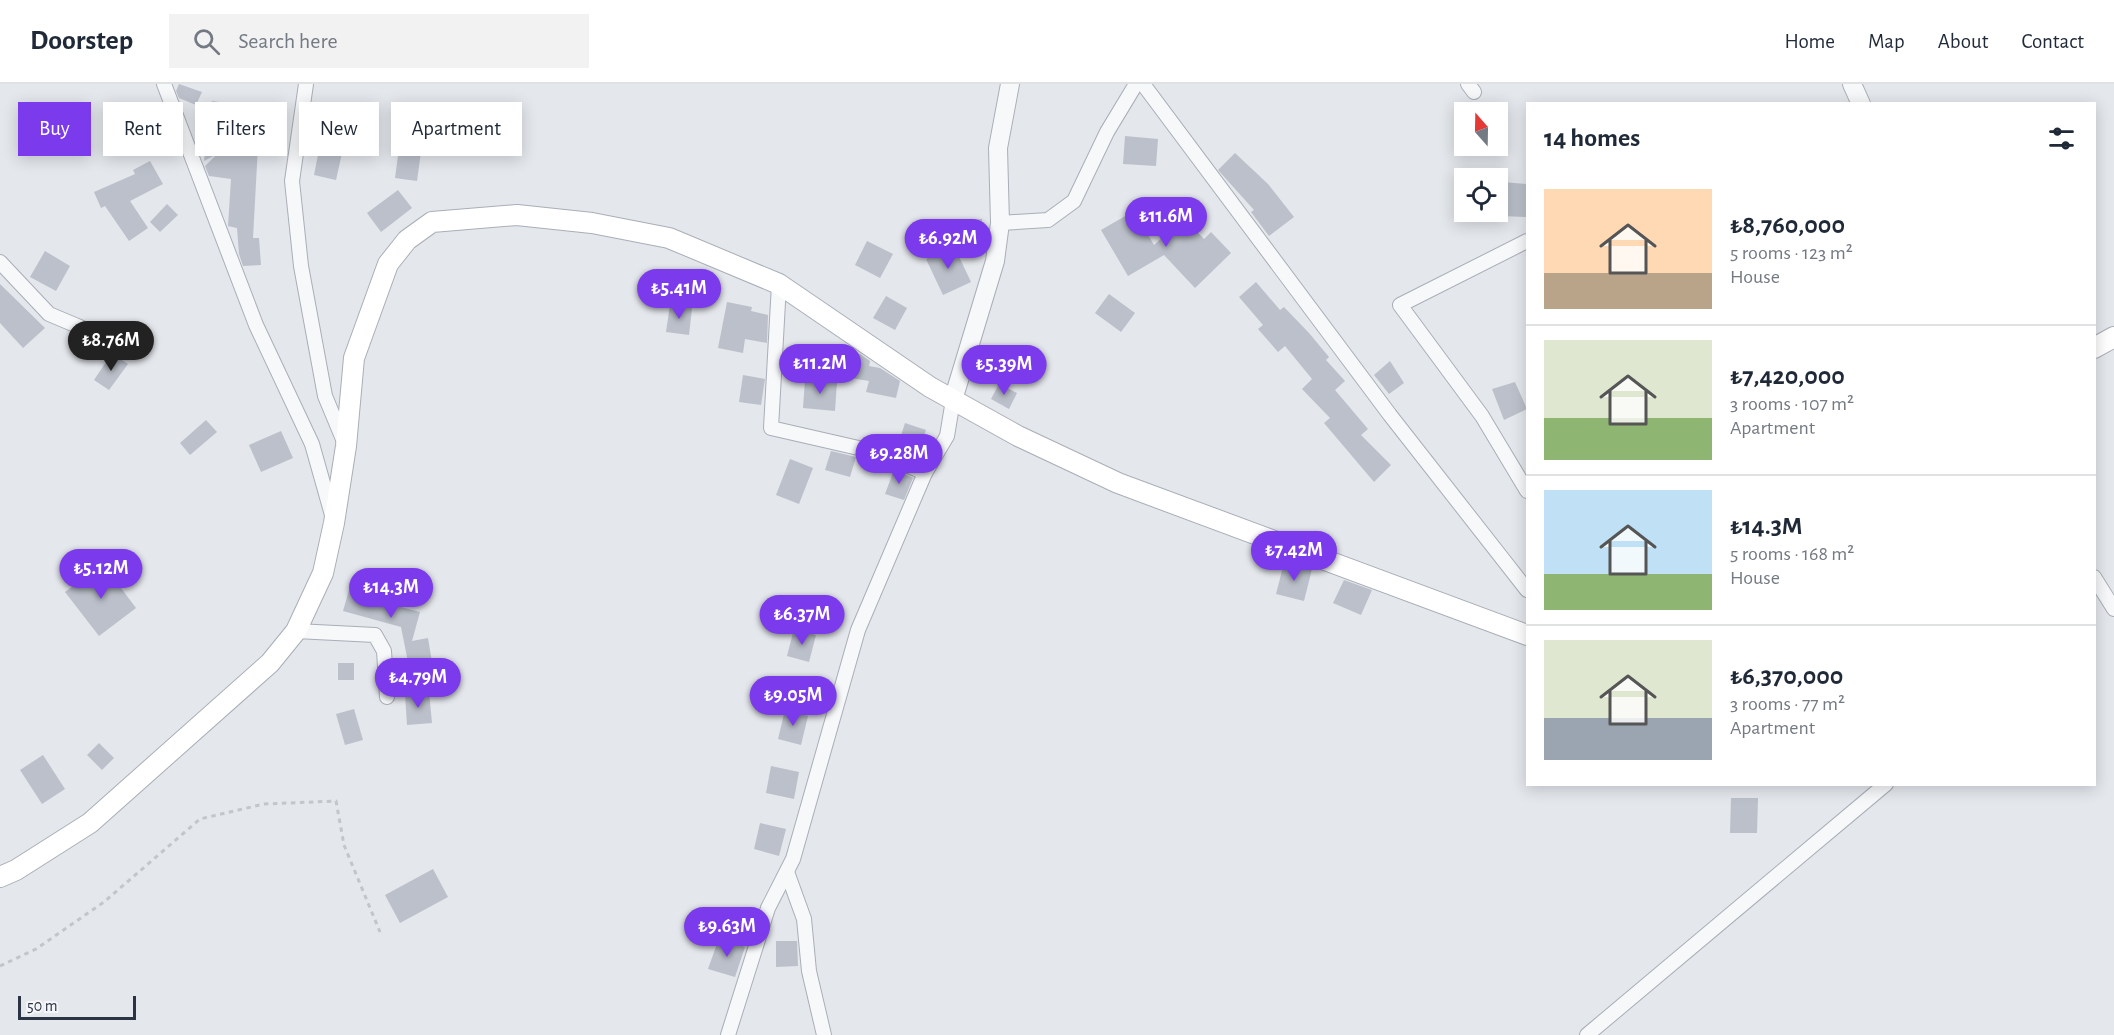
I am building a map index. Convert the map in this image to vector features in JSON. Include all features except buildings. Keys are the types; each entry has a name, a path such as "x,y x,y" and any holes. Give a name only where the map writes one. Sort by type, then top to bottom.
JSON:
{"main road":[{"path":"0,877 16,870 90,823 270,663 296,631 323,573 334,523 346,446 354,358 388,264 407,240 432,222 518,215 592,223 669,238 779,284 850,335 953,400 1018,436 1118,483 1526,635"},
{"path":"2096,347 2114,337"}],"street":[{"path":"164,84 256,325 312,444 334,523"},
{"path":"306,84 292,181 301,266 325,396 346,446"},
{"path":"728,1035 768,908 793,860 858,630 925,473 947,436 953,400 995,261 1000,223 998,148 1010,84"},
{"path":"1000,223 1048,220 1074,201 1107,132 1136,84"},
{"path":"1143,84 1390,415 1526,589"},
{"path":"1852,84 1860,102"},
{"path":"1526,242 1400,305 1482,416 1526,488"},
{"path":"0,262 49,314 87,330"},
{"path":"779,284 771,428 876,452 925,473"},
{"path":"2096,580 2114,609"},
{"path":"296,631 375,635 384,651 387,697"},
{"path":"1587,1035 1884,786"},
{"path":"787,872 804,919 809,971 824,1035"}],"path":[{"path":"0,966 36,949 104,902 200,819 264,804 336,801 344,845 380,932"}]}
